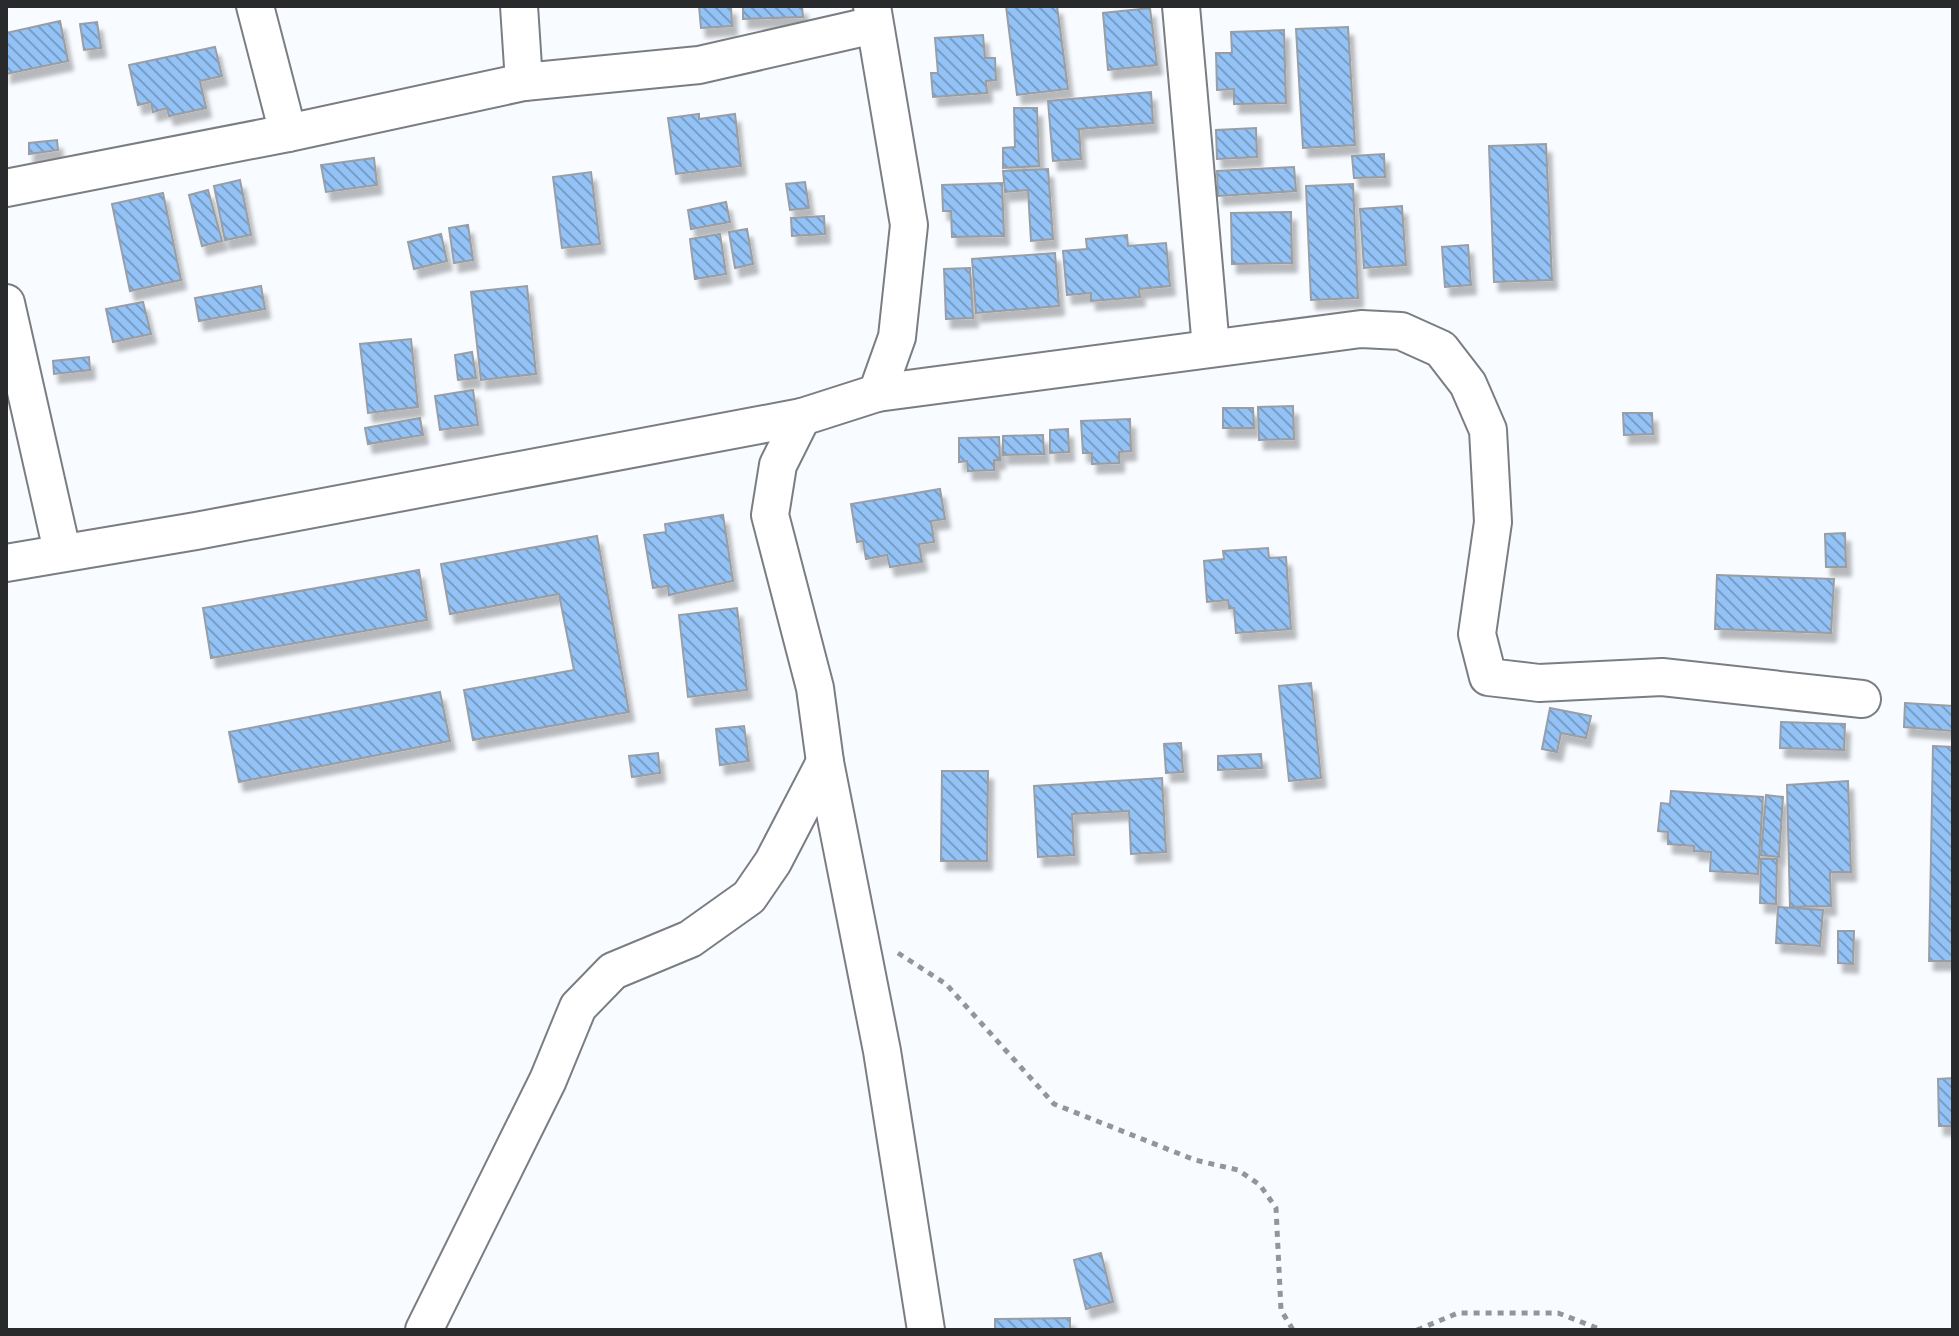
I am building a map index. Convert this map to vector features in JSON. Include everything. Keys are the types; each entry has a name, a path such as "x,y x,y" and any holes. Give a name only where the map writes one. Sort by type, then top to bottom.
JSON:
{"street":[{"path":"255,6 288,133"},
{"path":"519,6 524,82"},
{"path":"1181,6 1211,348"},
{"path":"6,188 288,133 524,82 699,65 873,16 909,225 897,337 877,393"},
{"path":"6,303 62,551"},
{"path":"6,563 62,551 212,528 802,417 877,393 1361,329 1401,331 1441,349 1468,384 1488,430 1493,522 1477,634 1488,677 1539,683 1662,677 1862,699"},
{"path":"802,417 778,465 770,515 815,688 825,762 857,919 926,1330"},
{"path":"424,1330 548,1080 578,1007 613,971 690,939 749,897 773,862 825,762"}],"path":[{"path":"857,919 882,942 946,984 1054,1104 1195,1160 1238,1170 1260,1185 1276,1208 1281,1310 1293,1330"},
{"path":"1417,1330 1458,1313 1558,1313 1602,1330"}],"building":[{"path":"699,6 731,6 732,26 701,28"},
{"path":"743,6 802,6 803,17 743,19"},
{"path":"1006,6 1057,6 1068,89 1017,95"},
{"path":"1150,8 1157,65 1108,70 1103,13"},
{"path":"60,21 68,61 6,74 6,33"},
{"path":"97,22 101,48 84,50 80,24"},
{"path":"1348,27 1355,145 1303,148 1296,29"},
{"path":"1284,30 1286,103 1234,104 1234,89 1217,90 1216,53 1232,53 1231,32"},
{"path":"983,35 985,58 995,58 996,80 986,81 987,93 933,97 931,73 938,73 935,38"},
{"path":"215,47 222,76 200,81 206,108 169,116 167,108 153,112 151,102 138,105 129,65"},
{"path":"1151,92 1153,123 1079,129 1081,159 1053,161 1048,101"},
{"path":"1014,108 1037,108 1039,166 1003,168 1003,148 1015,147"},
{"path":"699,114 699,119 735,114 741,166 676,174 668,118"},
{"path":"1256,128 1257,157 1217,159 1216,130"},
{"path":"57,140 58,150 29,154 29,143"},
{"path":"1546,144 1552,280 1494,282 1489,146"},
{"path":"1384,154 1385,177 1354,178 1352,156"},
{"path":"374,158 377,185 326,192 321,165"},
{"path":"1294,167 1296,191 1218,196 1217,171"},
{"path":"1048,169 1053,239 1031,241 1028,190 1005,192 1003,171"},
{"path":"591,172 600,244 562,248 553,177"},
{"path":"240,180 251,235 225,240 214,186"},
{"path":"805,182 809,208 790,210 786,184"},
{"path":"1002,183 1004,236 952,237 951,211 943,211 942,185"},
{"path":"1353,184 1358,298 1311,300 1306,186"},
{"path":"208,190 222,241 202,246 189,195"},
{"path":"163,193 181,280 130,291 112,204"},
{"path":"726,202 730,222 691,229 688,210"},
{"path":"1402,206 1406,265 1364,268 1360,209"},
{"path":"1291,212 1292,263 1232,264 1231,213"},
{"path":"824,216 825,234 792,236 791,218"},
{"path":"468,225 473,260 454,263 449,228"},
{"path":"747,229 753,264 735,268 729,232"},
{"path":"441,234 447,261 414,269 408,242"},
{"path":"720,234 726,274 695,279 690,239"},
{"path":"1127,235 1128,246 1166,243 1170,286 1139,289 1140,297 1091,301 1091,293 1067,295 1063,251 1087,249 1086,239"},
{"path":"1468,245 1471,285 1445,287 1442,247"},
{"path":"1055,253 1059,306 976,313 972,259"},
{"path":"970,268 973,318 946,319 944,269"},
{"path":"261,286 265,309 199,321 195,298"},
{"path":"527,286 536,374 481,380 471,292"},
{"path":"143,302 151,334 113,342 106,309"},
{"path":"411,339 418,407 368,413 360,344"},
{"path":"472,352 476,378 458,380 455,355"},
{"path":"89,357 90,370 54,374 53,361"},
{"path":"473,390 478,425 440,430 435,396"},
{"path":"1293,406 1294,439 1259,440 1258,407"},
{"path":"1223,408 1253,408 1254,428 1223,428"},
{"path":"1623,413 1652,413 1653,434 1624,435"},
{"path":"420,418 423,435 368,444 365,428"},
{"path":"1130,419 1131,451 1119,452 1119,463 1092,464 1092,453 1083,453 1081,421"},
{"path":"1068,429 1069,452 1050,453 1050,430"},
{"path":"1043,435 1044,454 1003,455 1003,436"},
{"path":"999,437 1000,460 994,460 994,470 968,471 967,461 959,462 959,438"},
{"path":"940,489 945,519 931,521 934,542 919,544 922,562 890,567 887,555 866,559 863,541 857,542 851,504"},
{"path":"723,515 733,581 669,595 668,586 653,588 644,535 666,532 665,524"},
{"path":"1845,533 1846,567 1826,567 1825,534"},
{"path":"597,536 629,712 473,740 464,690 574,670 559,594 450,614 441,564"},
{"path":"1268,548 1269,558 1286,557 1291,629 1236,633 1234,608 1229,608 1228,600 1207,602 1204,561 1224,559 1223,551"},
{"path":"419,570 427,620 211,658 203,608"},
{"path":"1717,575 1834,579 1831,633 1715,629"},
{"path":"737,608 747,690 688,697 679,615"},
{"path":"1311,683 1321,778 1289,781 1279,686"},
{"path":"440,692 450,741 239,782 229,732"},
{"path":"1905,703 1953,706 1953,731 1904,727"},
{"path":"1550,708 1591,716 1586,738 1561,733 1557,752 1542,749"},
{"path":"1781,722 1845,724 1844,750 1780,748"},
{"path":"744,726 749,761 720,765 716,729"},
{"path":"1181,743 1183,772 1166,773 1164,744"},
{"path":"1933,746 1953,747 1953,961 1929,961"},
{"path":"658,753 660,773 632,777 629,756"},
{"path":"1261,754 1262,768 1218,770 1218,756"},
{"path":"942,771 988,771 987,861 941,861"},
{"path":"1162,778 1166,852 1131,854 1129,811 1072,814 1074,855 1038,857 1034,786"},
{"path":"1848,781 1851,872 1830,872 1831,906 1790,907 1787,785"},
{"path":"1671,791 1763,797 1758,874 1710,871 1711,852 1694,851 1694,846 1668,844 1668,832 1658,831 1661,803 1670,804"},
{"path":"1766,795 1783,797 1779,857 1761,855"},
{"path":"1761,859 1777,859 1776,904 1760,903"},
{"path":"1778,907 1823,910 1820,946 1776,943"},
{"path":"1838,931 1854,931 1853,964 1838,963"},
{"path":"1953,1078 1953,1126 1939,1126 1938,1079"},
{"path":"1101,1253 1113,1302 1086,1309 1074,1260"},
{"path":"1070,1318 1070,1330 995,1330 995,1319"}]}
